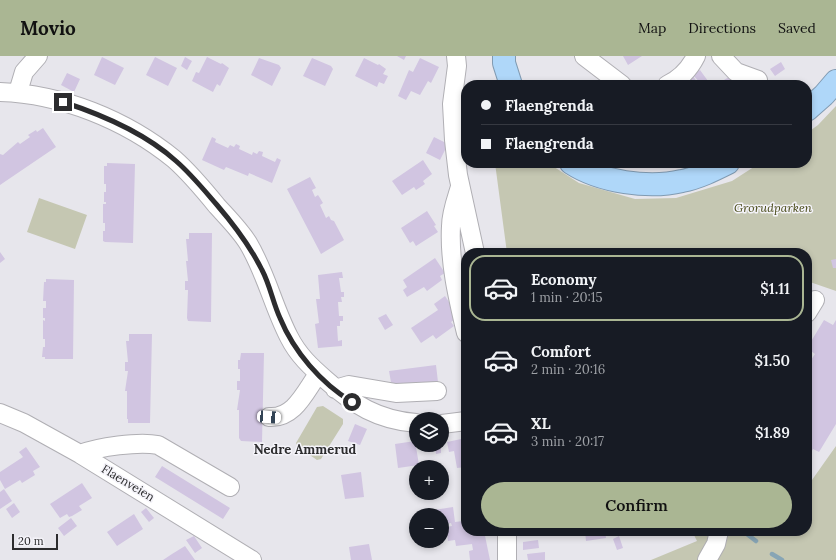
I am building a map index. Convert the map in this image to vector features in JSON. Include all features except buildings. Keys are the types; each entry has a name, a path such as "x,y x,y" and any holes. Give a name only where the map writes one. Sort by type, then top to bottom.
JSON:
{"highway":[{"path":"504,56 504,63 509,80"},
{"path":"812,106 836,81"},
{"path":"582,168 598,175 624,182 651,185 682,181 715,168"}],"street":[{"path":"18,92 24,72 38,56"},
{"path":"456,56 452,118 461,186 474,248"},
{"path":"584,56 615,80"},
{"path":"677,80 691,66 696,56"},
{"path":"721,56 736,72 758,80"},
{"path":"0,92 18,92 55,99 96,113 148,141 175,160 198,183 247,242 263,271 289,338 298,353 318,374 344,397 375,415 409,422"},
{"path":"461,186 454,207 451,225 456,286 461,310"},
{"path":"269,417 284,416 293,410 318,374"},
{"path":"335,389 349,385 396,393 437,391"},
{"name":"Flaenveien","path":"0,413 24,423 80,454 252,560"},
{"path":"449,423 461,422"},
{"path":"80,454 105,447 148,443 158,445 230,487"},
{"path":"507,536 507,560"},
{"path":"707,560 716,544 718,536"}],"green space":[{"name":"Grorudparken","path":"836,106 836,291 812,283 812,248 506,248 496,168 556,168 579,183 635,199 676,198 732,181 752,168 812,168 812,129"},
{"path":"39,198 87,215 75,249 27,232"},
{"path":"323,406 343,419 343,424 321,459 317,460 298,447 296,443 317,407"},
{"path":"836,446 836,560 651,560 697,541 694,536 812,536 812,480"}],"waterway":[{"path":"750,536 756,541"},
{"path":"772,554 782,560"}],"district":[{"name":"Nedre Ammerud","path":"305,449"}],"route":[{"path":"63,102 96,113 119,124 148,141 175,160 198,183 247,242 263,271 280,318 298,353 344,397 352,402"}]}
